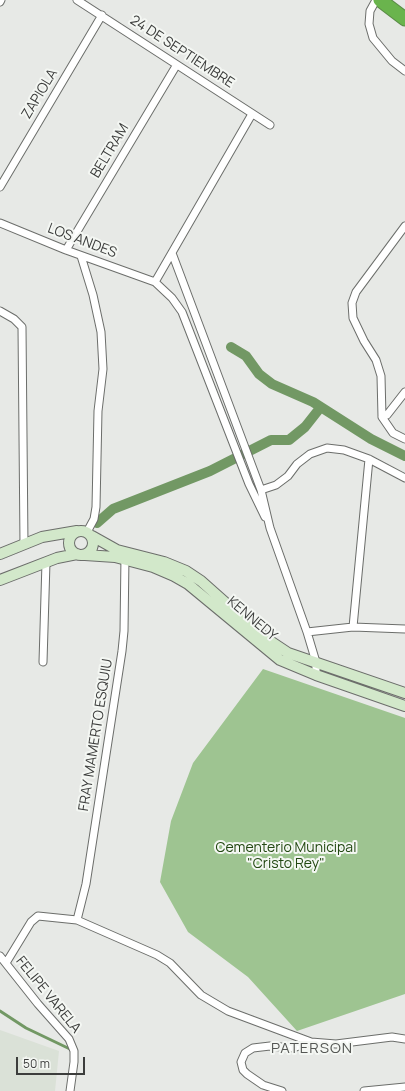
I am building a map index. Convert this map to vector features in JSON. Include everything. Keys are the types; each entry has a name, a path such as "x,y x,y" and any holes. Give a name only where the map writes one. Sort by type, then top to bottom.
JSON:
{"highway":[{"path":"380,0 405,19"}],"street":[{"name":"24 DE SEPTIEMBRE","path":"77,0 102,15 176,66 270,125"},
{"path":"376,0 370,11 369,24 373,38 392,61 405,71"},
{"name":"ZAPIOLA","path":"0,187 102,15"},
{"name":"BELTRAM","path":"66,250 176,66"},
{"path":"252,114 155,282 172,298 182,312 236,453 270,528 307,632 316,662 316,675"},
{"name":"LOS ANDES","path":"0,223 81,256 155,282"},
{"path":"405,226 356,292 352,303 353,318 378,365 381,376 382,417 393,433 405,439"},
{"path":"172,253 258,480 270,528"},
{"path":"81,256 93,295 101,332 102,369 98,411 96,507 94,519 85,533"},
{"path":"0,311 14,319 22,327 24,544"},
{"path":"382,417 388,415 405,392"},
{"path":"261,490 276,485 288,476 297,464 310,454 327,448 344,450 369,459 405,478"},
{"path":"353,627 369,459"},
{"path":"0,554 54,534 85,533"},
{"path":"85,533 93,546 89,553 81,555 70,549 69,541 72,534 85,533"},
{"name":"KENNEDY","path":"85,533 125,556 179,578 272,654 292,666 405,706"},
{"name":"KENNEDY","path":"0,580 46,562 81,555 125,556 164,562 186,571 201,581 276,646 288,653 405,693"},
{"name":"FRAY MAMERTO ESQUIU","path":"77,920 86,884 122,651 124,631 125,556"},
{"path":"43,662 46,562"},
{"path":"307,632 353,627 405,628"},
{"path":"6,963 31,922 38,916 77,920 157,955 170,963 201,995 228,1011 311,1042 336,1044 392,1037 405,1039"},
{"name":"FELIPE VARELA","path":"0,956 38,1004 69,1039 74,1051 70,1091"},
{"path":"282,1091 254,1080 243,1070 242,1062 245,1053 253,1048 270,1046 293,1048 311,1042"},
{"path":"364,1091 405,1087"}],"shaded area":[{"path":"0,1030 59,1051 55,1091 0,1091"}],"green space":[{"name":"Cementerio Municipal \"Cristo Rey\"","path":"263,669 405,718 405,994 297,1031 248,977 188,932 160,882 171,821 193,763"}],"waterway":[{"path":"231,347 246,356 259,374 272,384 313,402 371,439 405,456"},
{"path":"97,523 113,509 210,471 271,440 289,440 305,427 320,408"},
{"path":"0,1011 26,1028 72,1050"}],"district":[{"name":"PATERSON","path":"312,1049"}]}
